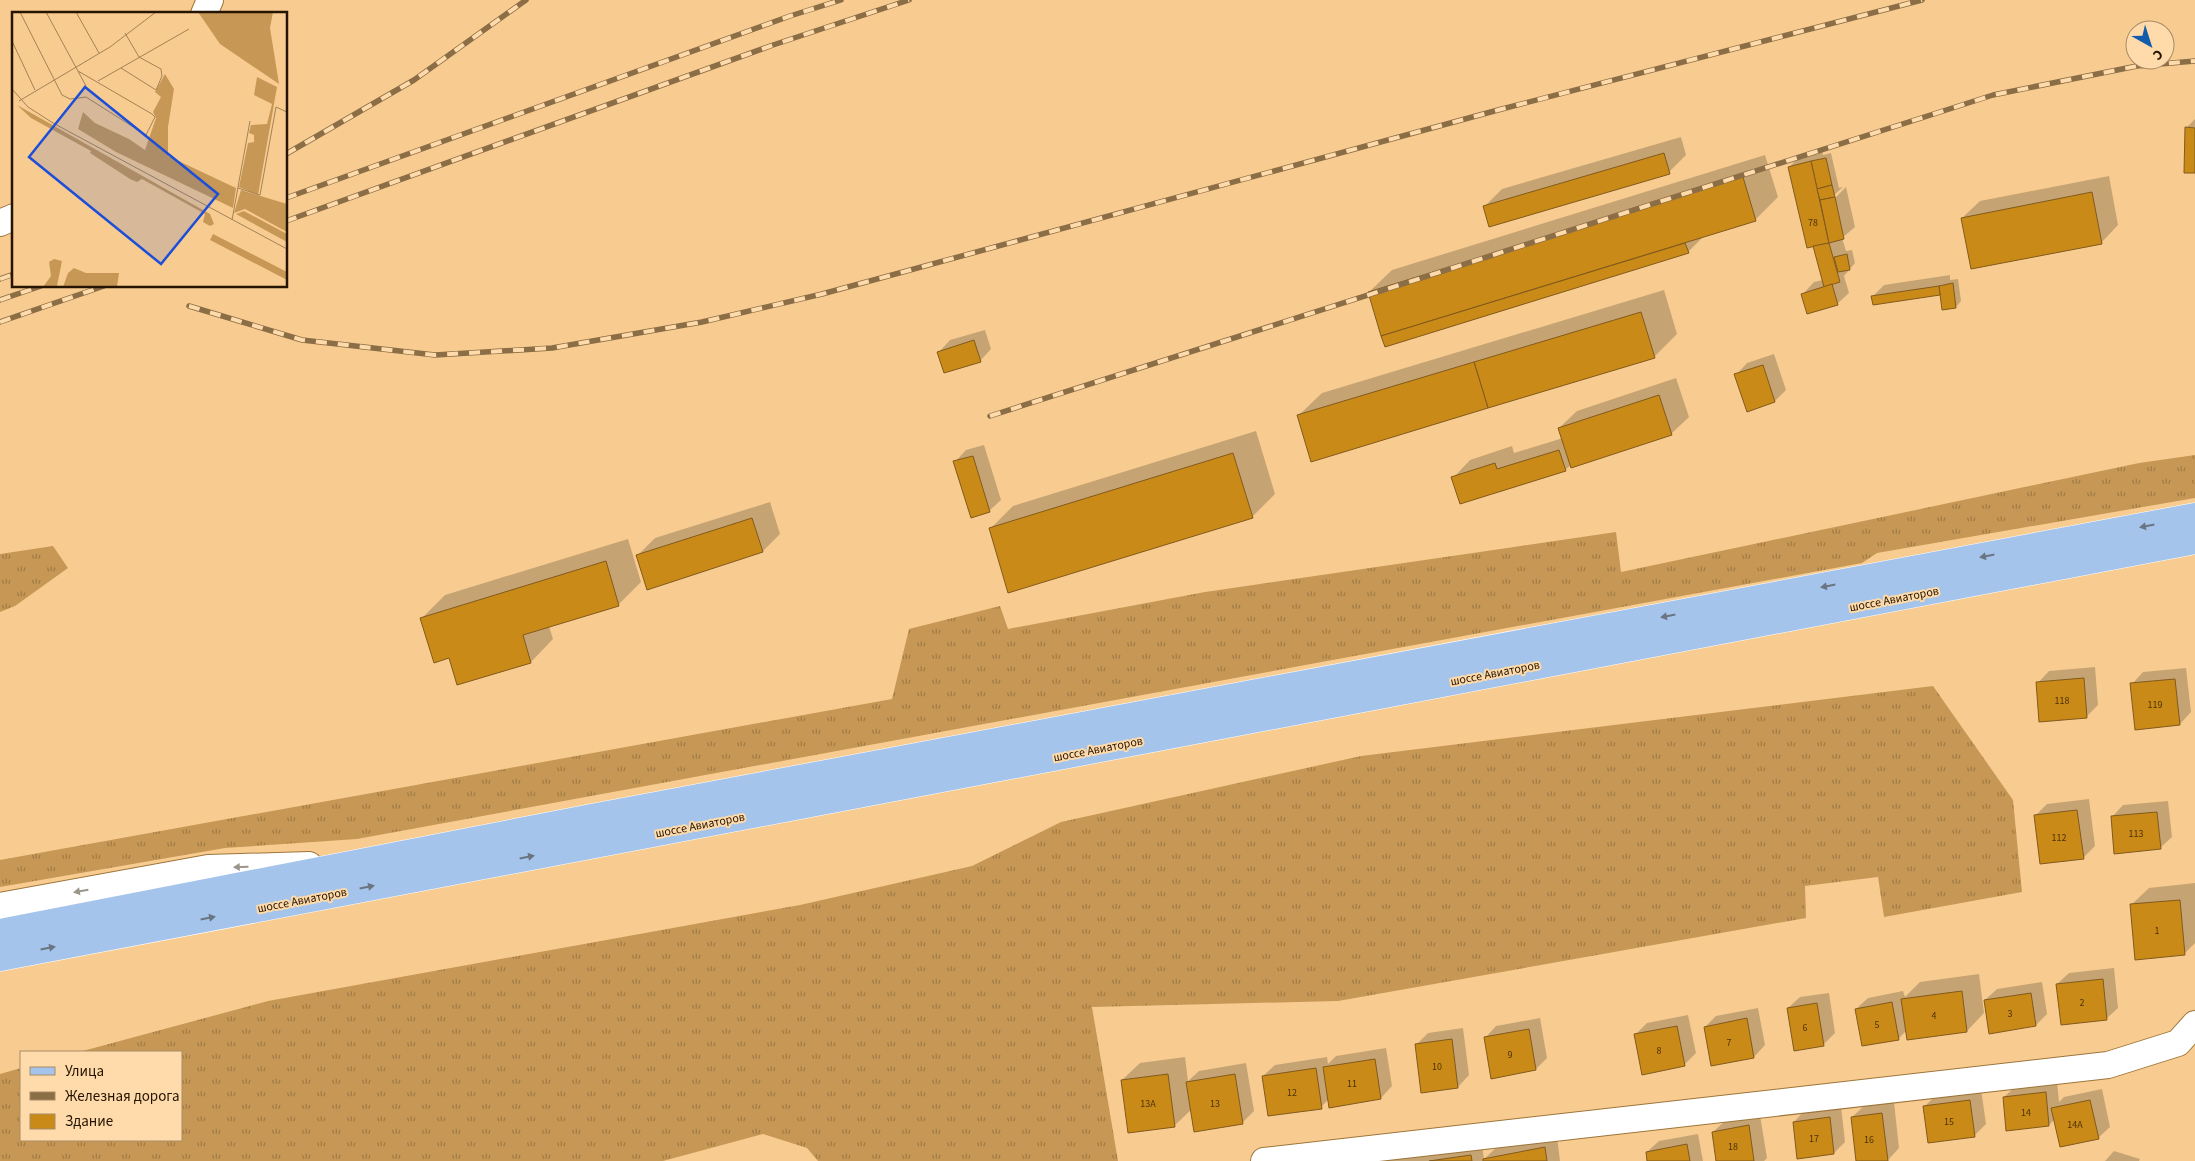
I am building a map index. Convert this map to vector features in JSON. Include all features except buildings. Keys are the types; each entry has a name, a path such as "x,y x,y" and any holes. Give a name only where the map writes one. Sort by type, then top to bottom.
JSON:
{"main road":[{"name":"шоссе Авиаторов","path":"0,933 360,863 2195,517"},
{"name":"шоссе Авиаторов","path":"0,957 2195,540"}],"street":[{"path":"205,12 210,0"},
{"path":"0,222 12,218"},
{"path":"0,906 208,868 360,863"},
{"path":"1264,1161 2108,1065 2178,1043 2195,1024"}],"green space":[{"path":"2195,455 2195,498 1877,553 1862,563 357,839 225,848 0,887 0,860 892,699 909,629 1000,606 1008,629 1205,592 1616,532 1621,572 2139,463"},
{"path":"53,546 68,568 15,606 0,612 0,554"},
{"path":"1933,686 2013,800 2022,892 1884,917 1878,877 1805,886 1806,918 1338,1001 1092,1007 1118,1161 818,1161 807,1148 763,1134 663,1161 0,1161 0,1074 20,1068 20,1141 182,1141 182,1051 83,1051 268,1001 800,905 972,866 1061,822 1361,756"}],"railway":[{"path":"288,153 414,80 526,0"},
{"path":"288,197 790,16 841,0"},
{"path":"288,220 773,45 909,0"},
{"path":"189,306 302,340 435,355 552,348 702,322 822,294 1498,110 1922,0"},
{"path":"990,416 1993,95 2137,66 2195,61"},
{"path":"0,279 12,275"},
{"path":"0,300 35,288"},
{"path":"0,322 98,288"}]}
